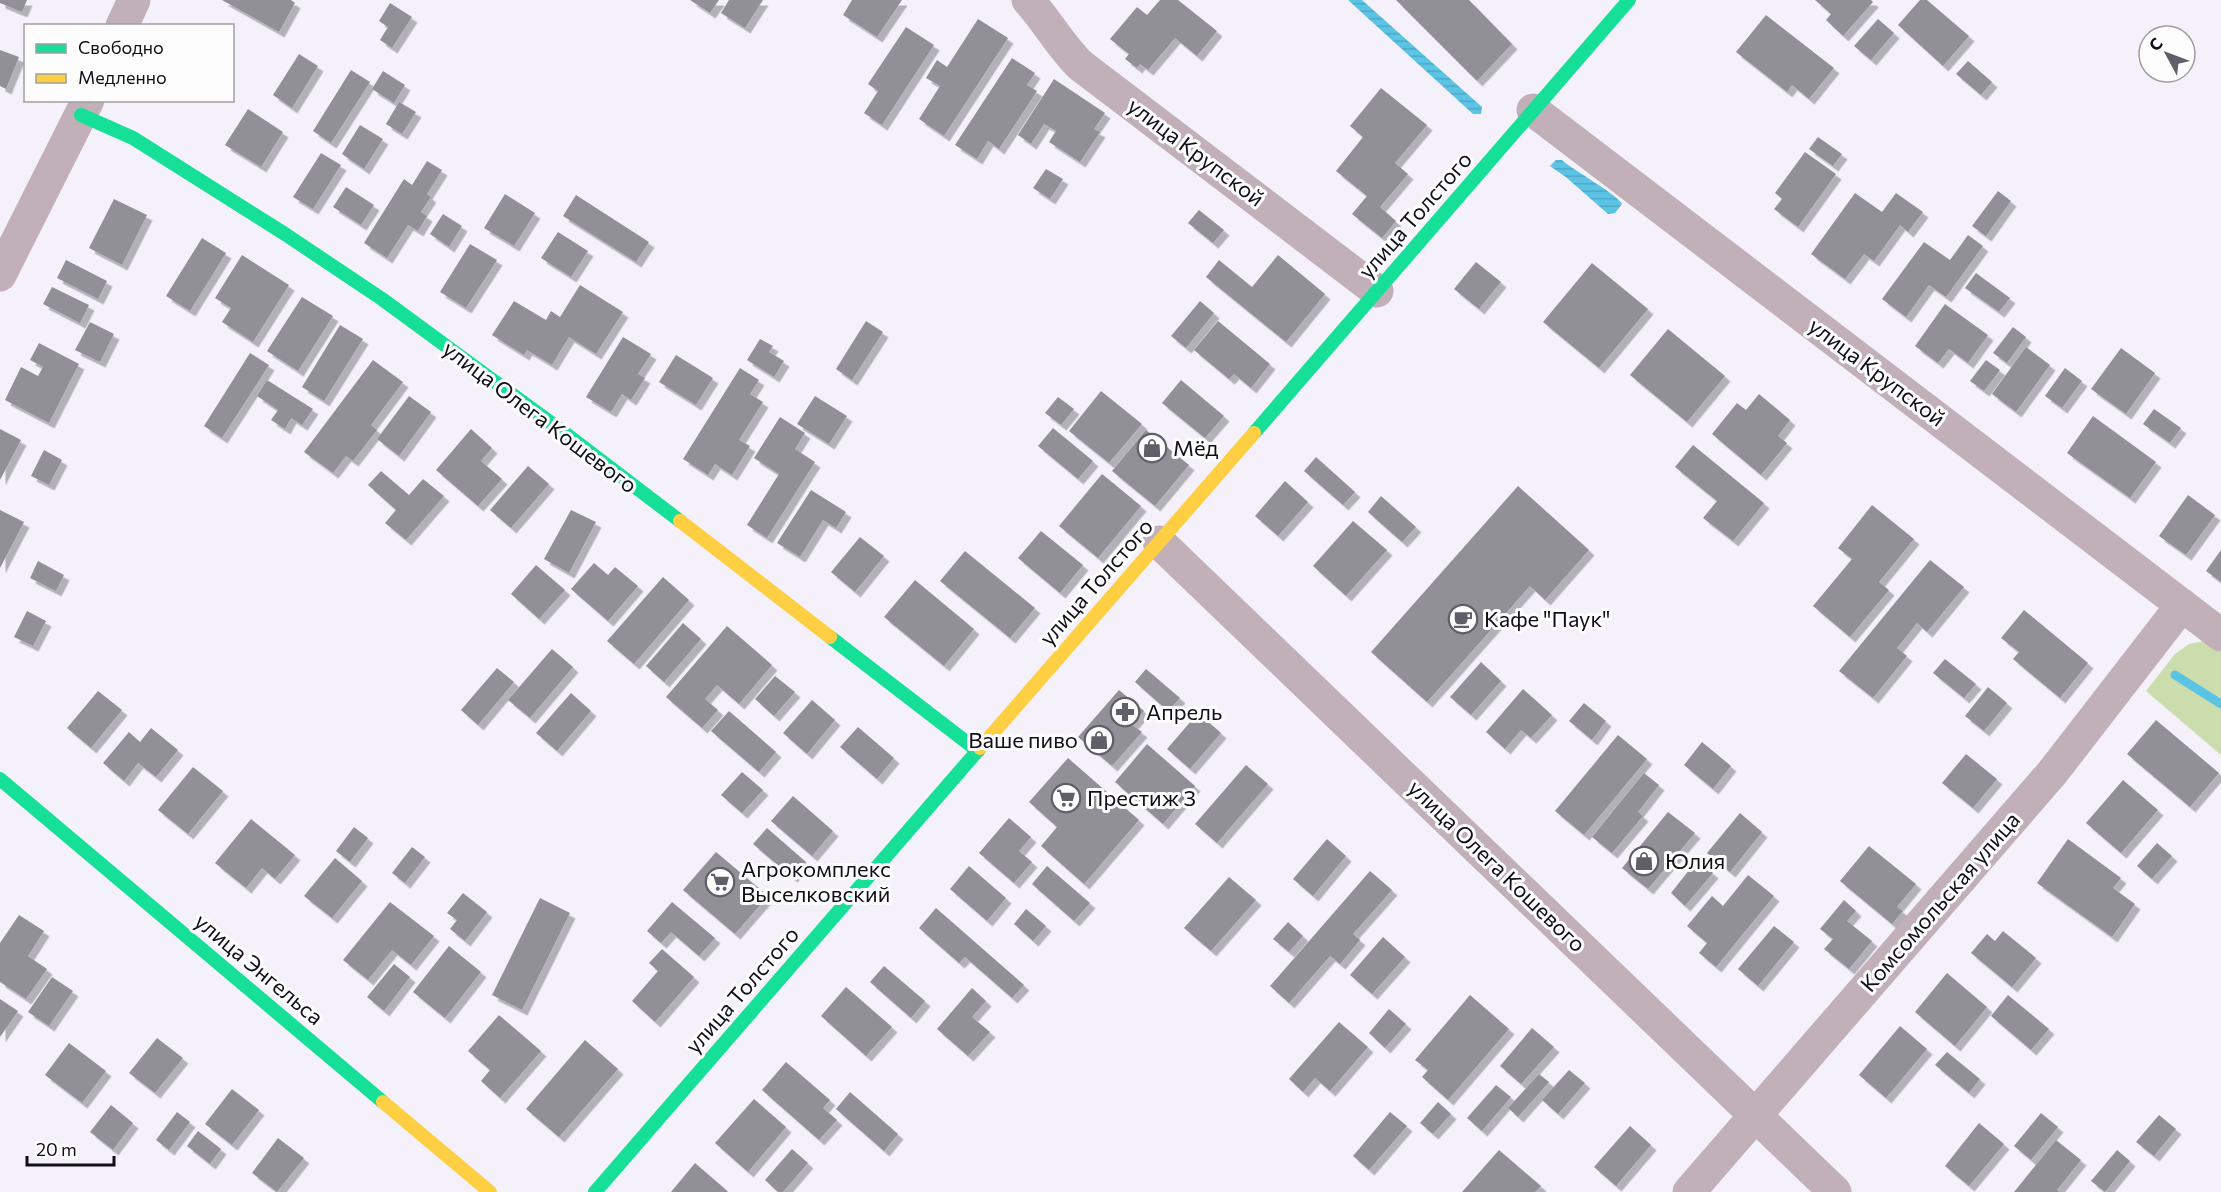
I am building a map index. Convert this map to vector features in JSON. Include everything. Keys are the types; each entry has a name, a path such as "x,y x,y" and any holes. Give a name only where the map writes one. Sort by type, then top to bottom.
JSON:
{"street":[{"path":"123,24 134,0"},
{"name":"улица Крупской","path":"1028,0 1064,49 1080,65 1377,291"},
{"name":"улица Толстого","path":"595,1192 1629,0"},
{"path":"0,275 85,108"},
{"name":"улица Олега Кошевого","path":"85,108 285,234 382,299 562,431 978,751"},
{"name":"улица Крупской","path":"1533,110 2221,634"},
{"name":"улица Олега Кошевого","path":"1159,542 1835,1192"},
{"name":"Комсомольская улица","path":"1689,1192 2052,773 2182,605"},
{"name":"улица Энгельса","path":"0,779 490,1192"}],"green space":[{"path":"2204,641 2221,652 2221,755 2146,691 2175,654 2189,644"}],"water":[{"path":"1348,0 1362,0 1482,107 1481,114 1473,114"},
{"path":"1556,160 1562,160 1612,194 1622,204 1615,213 1608,214 1550,166"}],"building":[{"path":"0,0 27,0 22,12 0,3"},
{"path":"222,0 291,0 295,3 279,32"},
{"path":"690,0 719,0 710,13"},
{"path":"729,0 763,0 745,28 721,13"},
{"path":"852,0 902,0 877,37 843,15"},
{"path":"1160,0 1178,0 1217,31 1197,56 1175,38 1148,70 1140,64 1137,68 1125,59 1129,54 1110,39 1137,7 1147,15"},
{"path":"1396,0 1469,0 1512,44 1477,81"},
{"path":"1815,0 1871,0 1873,2 1843,36 1826,20 1831,14"},
{"path":"1920,0 1927,0 1969,36 1943,66 1898,25"},
{"path":"390,3 412,17 392,48 380,40 388,27 379,21"},
{"path":"1766,15 1834,68 1809,99 1792,85 1787,92 1736,52"},
{"path":"978,19 1008,38 944,136 919,119 940,86 926,78 937,60 947,67"},
{"path":"1878,19 1894,33 1871,60 1854,46"},
{"path":"906,27 934,45 882,125 864,113 878,91 868,84"},
{"path":"0,50 19,57 6,89 0,86"},
{"path":"299,54 318,66 292,108 273,95"},
{"path":"1012,58 1035,73 1027,85 1037,91 999,149 988,141 977,159 955,145"},
{"path":"1968,61 1992,82 1981,95 1956,74"},
{"path":"351,70 370,82 331,143 313,131"},
{"path":"383,71 405,85 394,103 372,89"},
{"path":"1054,79 1105,113 1094,129 1100,132 1080,162 1049,142 1056,131 1044,124 1031,144 1018,135"},
{"path":"1381,88 1427,125 1395,163 1408,174 1380,207 1396,221 1382,238 1352,214 1367,196 1336,171 1363,137 1350,126"},
{"path":"399,102 416,112 402,134 386,124"},
{"path":"248,109 283,132 261,167 225,145"},
{"path":"360,125 383,139 364,169 342,154"},
{"path":"1818,137 1842,154 1833,166 1809,149"},
{"path":"1805,152 1836,174 1798,227 1774,209 1782,199 1775,193"},
{"path":"321,153 341,165 313,209 293,197"},
{"path":"427,161 442,170 427,194 431,197 421,212 427,216 418,231 408,225 387,258 364,243 404,179 412,185"},
{"path":"1046,169 1063,179 1050,199 1033,188"},
{"path":"346,187 374,205 361,225 333,207"},
{"path":"1998,191 2011,201 1986,236 1972,226"},
{"path":"1855,193 1882,212 1896,193 1923,212 1908,232 1900,225 1874,261 1864,254 1845,279 1811,254"},
{"path":"505,194 535,213 514,246 484,228"},
{"path":"576,195 649,242 636,262 563,216"},
{"path":"114,199 147,215 122,265 89,248"},
{"path":"1199,210 1224,230 1213,243 1188,223"},
{"path":"443,214 462,226 449,247 430,234"},
{"path":"558,232 588,251 571,277 541,258"},
{"path":"1968,235 1983,246 1946,297 1929,285 1906,317 1882,299 1924,242 1950,260"},
{"path":"202,238 226,253 190,311 166,296"},
{"path":"470,244 497,260 466,308 440,292"},
{"path":"242,255 289,285 253,342 222,322 231,308 215,298"},
{"path":"1278,255 1325,294 1286,342 1206,277 1219,260 1252,287"},
{"path":"66,260 107,281 98,299 57,278"},
{"path":"1476,262 1501,282 1479,309 1454,289"},
{"path":"1592,263 1648,309 1599,368 1543,322"},
{"path":"1976,273 2010,298 1999,312 1965,288"},
{"path":"580,285 623,312 596,354 569,337 552,365 527,350 524,355 492,335 514,301 546,320 551,311 560,317"},
{"path":"52,287 89,305 80,323 43,304"},
{"path":"302,297 333,316 298,371 267,351"},
{"path":"1200,301 1214,313 1186,348 1171,336"},
{"path":"1945,304 1988,335 1968,363 1949,349 1938,363 1915,346"},
{"path":"866,321 883,332 852,380 836,369"},
{"path":"1218,321 1270,364 1251,388 1234,374 1229,379 1194,350"},
{"path":"90,322 114,334 100,362 75,350"},
{"path":"340,325 363,339 324,401 302,387"},
{"path":"2013,327 2026,337 2007,363 1993,353"},
{"path":"1668,329 1725,376 1687,422 1630,375"},
{"path":"623,337 651,354 638,374 645,378 631,400 622,394 611,412 586,397"},
{"path":"760,339 773,346 769,352 784,361 774,377 747,360"},
{"path":"39,343 79,364 49,423 5,400 21,367 38,376 43,367 30,360"},
{"path":"2026,347 2050,365 2016,412 1992,394"},
{"path":"2121,348 2155,373 2126,414 2091,389"},
{"path":"250,353 269,365 222,438 204,426"},
{"path":"676,355 713,378 696,405 659,382"},
{"path":"373,360 403,382 371,425 377,430 353,461 346,456 333,473 304,452"},
{"path":"1986,360 2000,370 1984,391 1970,381"},
{"path":"740,368 759,380 750,394 763,402 739,440 750,446 732,475 715,464 708,475 683,459"},
{"path":"2065,368 2082,381 2062,408 2045,396"},
{"path":"267,380 313,409 302,425 291,418 285,429 271,420 278,410 257,396"},
{"path":"1181,380 1224,416 1205,438 1162,403"},
{"path":"1101,391 1142,424 1109,463 1069,431"},
{"path":"1759,394 1790,420 1778,436 1787,443 1761,475 1712,434 1737,403 1746,410"},
{"path":"409,396 431,412 399,456 377,439"},
{"path":"815,396 847,416 829,444 797,424"},
{"path":"1058,397 1074,409 1061,425 1045,413"},
{"path":"2154,409 2181,428 2170,443 2143,424"},
{"path":"2093,416 2156,462 2130,498 2067,453"},
{"path":"780,417 805,433 795,449 815,462 767,538 747,525 779,474 754,458"},
{"path":"1053,428 1093,461 1078,479 1038,446"},
{"path":"0,429 21,440 0,480"},
{"path":"471,429 492,448 481,461 502,479 478,506 436,470"},
{"path":"1146,430 1189,465 1155,506 1112,471"},
{"path":"1693,445 1764,503 1733,541 1703,518 1717,501 1675,467"},
{"path":"44,450 62,460 49,485 31,476"},
{"path":"1316,457 1355,492 1343,505 1304,471"},
{"path":"528,466 549,484 511,528 490,510"},
{"path":"381,471 409,495 423,479 444,496 406,540 385,523 396,510 368,485"},
{"path":"1102,474 1141,506 1098,558 1059,526"},
{"path":"1285,481 1308,502 1278,536 1255,516"},
{"path":"1518,486 1589,550 1545,600 1530,586 1427,702 1371,652"},
{"path":"811,490 846,512 836,528 823,520 800,557 777,543"},
{"path":"2188,495 2215,515 2186,555 2159,536"},
{"path":"1381,496 1416,527 1402,542 1368,512"},
{"path":"1872,505 1914,539 1879,582 1889,590 1850,637 1813,606 1852,559 1838,548"},
{"path":"0,510 24,522 0,568"},
{"path":"571,510 596,522 569,573 544,559"},
{"path":"1353,521 1387,550 1346,596 1313,566"},
{"path":"1041,531 1083,565 1060,593 1018,558"},
{"path":"860,537 884,556 855,592 831,572"},
{"path":"2221,550 2221,582 2206,571"},
{"path":"965,551 1035,608 1010,638 940,581"},
{"path":"1930,560 1964,587 1927,632 1917,623 1897,648 1907,656 1873,698 1839,671"},
{"path":"38,561 64,575 56,591 30,578"},
{"path":"594,563 608,575 615,567 638,586 608,621 571,589"},
{"path":"536,565 565,590 539,619 511,594"},
{"path":"663,577 689,600 634,664 607,641"},
{"path":"915,580 974,629 944,666 884,617"},
{"path":"2024,610 2088,663 2060,698 2013,659 2019,652 2001,638"},
{"path":"27,611 46,621 33,646 14,637"},
{"path":"683,623 701,639 664,682 646,666"},
{"path":"727,626 772,665 739,704 717,685 705,699 718,710 702,728 666,697"},
{"path":"552,649 573,667 530,718 508,700"},
{"path":"1945,659 1976,684 1964,698 1933,673"},
{"path":"1481,662 1501,681 1471,715 1450,697"},
{"path":"497,668 514,682 478,725 461,710"},
{"path":"1146,669 1180,698 1168,711 1135,682"},
{"path":"775,676 795,692 774,716 755,699"},
{"path":"1988,687 2007,703 1984,731 1965,716"},
{"path":"1523,689 1552,715 1531,738 1521,730 1505,749 1486,732"},
{"path":"1119,690 1144,711 1132,725 1142,732 1112,766 1078,737"},
{"path":"98,691 122,710 91,748 67,728"},
{"path":"571,693 591,711 557,751 536,733"},
{"path":"812,700 835,720 807,754 783,733"},
{"path":"1584,703 1606,721 1592,740 1569,721"},
{"path":"729,711 776,752 759,772 711,731"},
{"path":"1198,713 1221,733 1190,769 1167,749"},
{"path":"2156,720 2219,773 2190,807 2127,754"},
{"path":"858,727 894,758 877,779 840,747"},
{"path":"151,728 178,750 156,777 138,763 124,781 103,763 129,732 140,742"},
{"path":"1618,735 1647,759 1584,835 1555,811"},
{"path":"1702,742 1731,766 1713,789 1684,765"},
{"path":"1147,744 1195,786 1163,824 1115,782"},
{"path":"1966,754 1997,779 1973,808 1942,783"},
{"path":"1068,758 1139,820 1084,884 1041,846 1057,827 1029,802"},
{"path":"1246,765 1268,784 1217,843 1195,824"},
{"path":"193,767 223,791 188,834 158,810"},
{"path":"742,772 763,790 742,813 721,795"},
{"path":"1644,773 1659,785 1638,812 1643,816 1612,853 1592,837"},
{"path":"2123,780 2158,810 2121,853 2086,823"},
{"path":"793,796 833,831 812,856 771,821"},
{"path":"1668,812 1695,833 1648,889 1622,868"},
{"path":"1740,813 1762,832 1730,872 1707,853"},
{"path":"1009,818 1031,837 1019,851 1032,862 1014,883 979,853"},
{"path":"251,819 295,855 275,879 262,868 246,888 215,863"},
{"path":"354,827 368,838 350,862 336,851"},
{"path":"767,828 806,862 792,877 753,844"},
{"path":"1327,839 1346,856 1313,896 1293,879"},
{"path":"2068,839 2121,878 2113,888 2135,904 2112,937 2037,883"},
{"path":"2157,843 2172,856 2152,879 2137,866"},
{"path":"1869,846 1916,884 1897,907 1903,911 1892,924 1840,881"},
{"path":"412,847 425,857 405,883 392,873"},
{"path":"716,852 768,896 735,934 683,890"},
{"path":"335,858 362,881 332,918 304,896"},
{"path":"1697,860 1713,873 1685,906 1671,893"},
{"path":"969,866 1006,898 987,921 950,889"},
{"path":"1047,866 1090,903 1074,921 1032,884"},
{"path":"1370,871 1392,890 1353,934 1360,940 1340,964 1330,956 1289,1003 1270,986"},
{"path":"1748,875 1774,896 1716,967 1699,953 1707,943 1687,926 1712,896 1723,906"},
{"path":"1229,877 1256,900 1211,951 1184,928"},
{"path":"463,893 487,912 465,941 450,929 457,920 447,913"},
{"path":"540,898 570,913 522,1010 492,995"},
{"path":"1844,900 1856,911 1847,921 1872,941 1849,969 1824,949 1833,939 1820,929"},
{"path":"390,902 434,936 411,965 392,950 368,980 343,960"},
{"path":"672,902 715,938 699,956 671,932 661,943 647,931"},
{"path":"936,908 1024,985 1012,998 965,957 959,963 919,928"},
{"path":"1026,909 1046,926 1033,941 1014,924"},
{"path":"19,915 44,931 28,956 47,969 26,999 0,982 0,943"},
{"path":"1288,922 1303,936 1289,952 1273,939"},
{"path":"1774,926 1794,942 1758,986 1738,969"},
{"path":"2003,931 2036,958 2012,987 1971,953 1987,934 1995,941"},
{"path":"1383,937 1405,957 1372,994 1350,975"},
{"path":"449,946 481,972 445,1018 413,992"},
{"path":"662,949 694,977 655,1022 632,1001 658,971 649,963"},
{"path":"394,964 410,977 384,1011 367,997"},
{"path":"884,966 925,1001 911,1018 870,982"},
{"path":"1947,973 1987,1007 1955,1046 1915,1012"},
{"path":"52,977 73,991 49,1026 28,1012"},
{"path":"846,987 892,1027 866,1056 821,1016"},
{"path":"972,988 986,1001 972,1017 990,1032 968,1056 937,1029"},
{"path":"1470,995 1509,1029 1448,1100 1422,1077 1428,1070 1415,1060"},
{"path":"2008,995 2049,1029 2031,1050 1991,1016"},
{"path":"0,999 18,1011 0,1037"},
{"path":"1389,1009 1406,1024 1385,1048 1369,1033"},
{"path":"499,1015 541,1051 500,1098 481,1081 490,1070 468,1051"},
{"path":"1339,1022 1368,1047 1330,1091 1315,1078 1303,1092 1289,1079"},
{"path":"1900,1026 1927,1049 1886,1098 1859,1075"},
{"path":"1532,1028 1554,1047 1521,1084 1500,1066"},
{"path":"157,1038 183,1058 155,1093 129,1073"},
{"path":"585,1040 618,1069 559,1137 526,1109"},
{"path":"69,1043 106,1071 82,1103 45,1075"},
{"path":"1947,1052 1980,1079 1969,1093 1935,1065"},
{"path":"786,1062 830,1100 823,1108 837,1120 819,1140 762,1090"},
{"path":"1569,1070 1585,1083 1558,1114 1542,1100"},
{"path":"1539,1074 1549,1082 1518,1117 1508,1108"},
{"path":"1496,1085 1511,1097 1482,1131 1467,1118"},
{"path":"232,1089 259,1110 232,1145 205,1124"},
{"path":"850,1092 898,1134 884,1151 836,1109"},
{"path":"754,1099 786,1127 748,1172 715,1143"},
{"path":"1438,1102 1451,1114 1433,1134 1420,1123"},
{"path":"111,1105 133,1123 113,1150 90,1132"},
{"path":"177,1112 190,1122 169,1150 156,1140"},
{"path":"1390,1112 1407,1126 1369,1170 1353,1156"},
{"path":"2041,1113 2058,1127 2031,1160 2014,1146"},
{"path":"2159,1115 2176,1129 2154,1156 2136,1142"},
{"path":"1979,1123 2004,1144 1969,1186 1945,1166"},
{"path":"1630,1126 1651,1145 1616,1186 1594,1167"},
{"path":"198,1131 221,1149 210,1164 187,1146"},
{"path":"278,1138 304,1158 277,1192 252,1173"},
{"path":"2056,1140 2081,1160 2057,1190 2059,1192 2014,1192"},
{"path":"792,1149 808,1163 783,1192 778,1192 765,1180"},
{"path":"1499,1150 1541,1186 1535,1192 1462,1192"},
{"path":"2117,1150 2130,1161 2105,1192 2091,1181"},
{"path":"695,1163 724,1188 728,1192 671,1192"}],"waterway":[{"path":"2175,675 2221,704"}],"traffic: fast":[{"path":"1254,433 1629,0"},
{"path":"81,115 133,138 285,234 382,299 680,521"},
{"path":"830,637 978,751"},
{"path":"595,1192 980,748"},
{"path":"0,779 383,1102"}],"traffic: slow":[{"path":"980,748 1254,433"},
{"path":"680,521 830,637"},
{"path":"383,1102 490,1192"}],"place":[{"name":"Мёд","path":"1152,448"},
{"name":"Кафе \"Паук\"","path":"1463,619"},
{"name":"Апрель","path":"1125,712"},
{"name":"Ваше пиво","path":"1099,740"},
{"name":"Престиж 3","path":"1066,798"},
{"name":"Юлия","path":"1644,861"},
{"name":"Агрокомплекс Выселковский","path":"720,882"}]}
